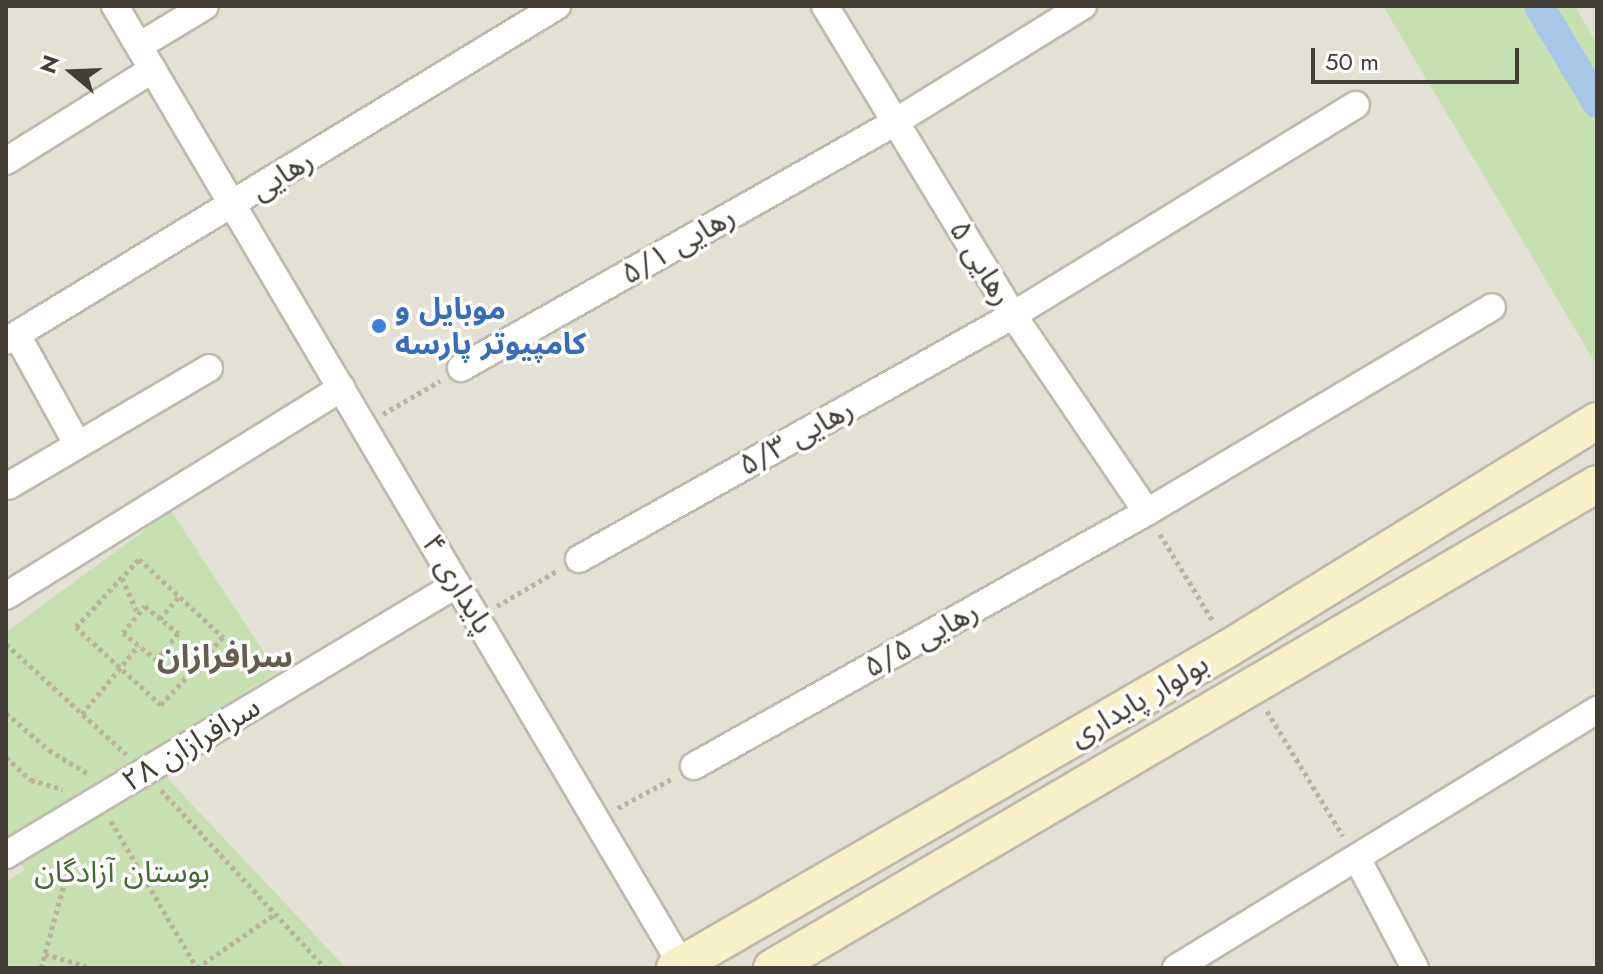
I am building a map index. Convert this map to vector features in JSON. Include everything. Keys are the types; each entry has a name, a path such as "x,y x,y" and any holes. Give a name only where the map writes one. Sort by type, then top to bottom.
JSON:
{"street":[{"name":"پایداری ۴","path":"115,6 478,617 680,967"},
{"path":"139,46 205,6"},
{"name":"رهایی","path":"12,338 557,6"},
{"name":"رهایی ۵","path":"825,6 1013,315 1147,512"},
{"name":"رهایی ۵/۱","path":"461,368 895,122 1083,6"},
{"path":"6,161 153,69"},
{"name":"رهایی ۵/۳","path":"579,559 1013,315 1356,105"},
{"name":"رهایی ۵/۵","path":"694,766 1147,512 1492,307"},
{"path":"12,338 76,442"},
{"path":"8,486 76,442 209,368"},
{"path":"6,596 342,388"},
{"name":"بولوار پایداری","path":"680,967 1229,648 1597,421"},
{"name":"بولوار پایداری","path":"772,968 1254,689 1597,484"},
{"name":"سرافرازان ۲۸","path":"6,855 457,584"},
{"path":"1176,968 1358,860 1597,710"},
{"path":"1358,860 1415,968"}],"path":[{"path":"364,425 461,368"},
{"path":"1147,512 1229,648"},
{"path":"139,559 179,596 223,637 161,705 76,627 139,559"},
{"path":"478,617 579,559"},
{"path":"122,578 138,614"},
{"path":"160,619 179,596"},
{"path":"145,606 160,619 178,633 157,660 123,633 145,606"},
{"path":"6,644 144,772 325,968"},
{"path":"82,714 139,645"},
{"path":"1254,689 1358,860"},
{"path":"6,713 107,794 197,968 275,914"},
{"path":"6,757 31,780 107,794"},
{"path":"597,820 694,766"},
{"path":"41,968 69,866"},
{"path":"45,954 86,966"}],"shaded area":[{"path":"6,6 1597,6 1597,968 6,968"}],"green space":[{"path":"1383,6 1575,6 1597,44 1597,366"},
{"name":"بوستان آزادگان","path":"171,511 277,672 151,751 170,781 346,968 6,968 6,882 25,870 6,843 6,632"}],"waterway":[{"path":"1539,6 1597,103"}],"place":[{"name":"موبایل و کامپیوتر پارسه","path":"379,326"}],"district":[{"name":"سرافرازان","path":"225,656"}]}
